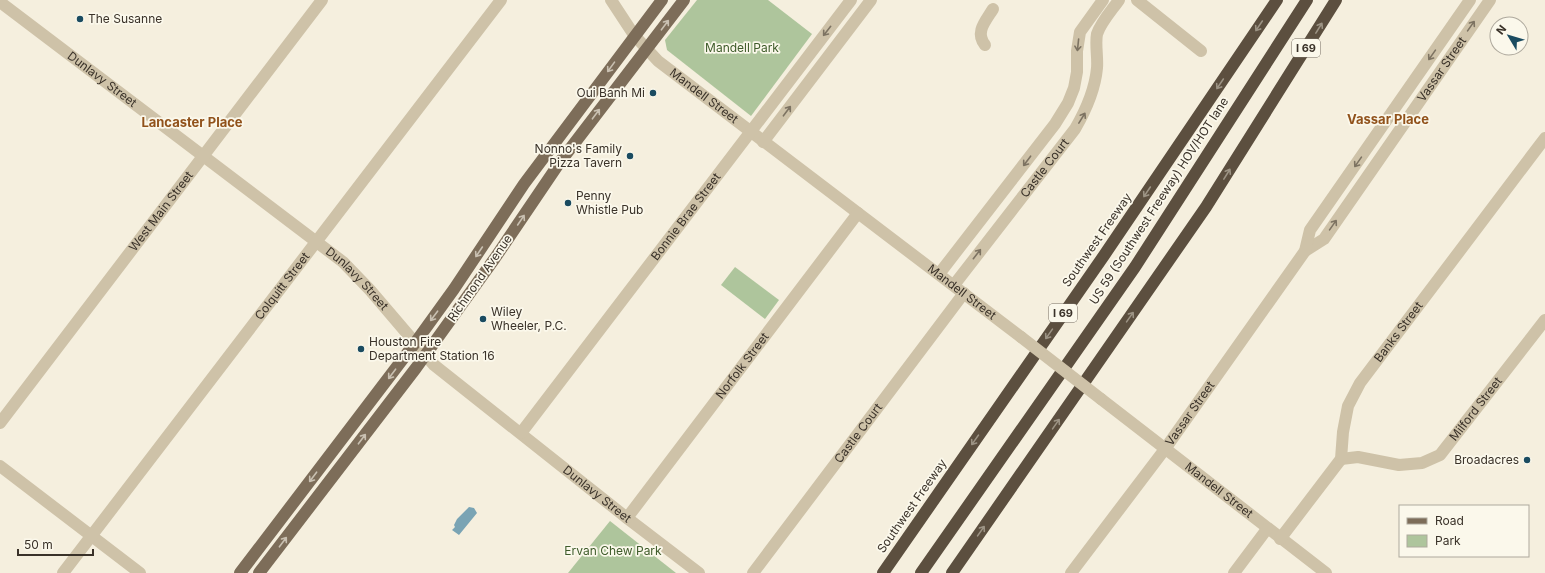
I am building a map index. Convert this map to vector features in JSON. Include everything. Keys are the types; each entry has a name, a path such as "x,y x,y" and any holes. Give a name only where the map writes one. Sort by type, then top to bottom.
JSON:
{"highway":[{"name":"Southwest Freeway","path":"883,573 1100,260 1277,0"},
{"name":"US 59 (Southwest Freeway) HOV/HOT lane","path":"921,573 1135,267 1307,0"},
{"name":"I 69","path":"952,573 1206,207 1336,0"}],"main road":[{"name":"Richmond Avenue","path":"240,573 415,343 454,289 524,184 634,35 662,0"},
{"name":"Richmond Avenue","path":"259,573 425,355 495,258 560,162 684,0"}],"street":[{"name":"West Main Street","path":"0,423 322,0"},
{"name":"Colquitt Street","path":"63,573 501,0"},
{"name":"Mandell Street","path":"611,0 634,35 658,61 751,133 954,285 1267,529 1326,573"},
{"name":"Bonnie Brae Street","path":"521,433 851,0"},
{"path":"763,142 871,0"},
{"name":"Castle Court","path":"939,274 1055,124 1068,103 1077,78 1079,38 1084,25 1103,0"},
{"name":"Castle Court","path":"954,285 1085,113 1093,91 1097,69 1097,34 1105,19 1119,0"},
{"path":"1137,0 1201,51"},
{"name":"Vassar Street","path":"1071,573 1164,449 1305,251 1310,230 1470,0"},
{"name":"Vassar Street","path":"1305,251 1324,239 1490,0"},
{"name":"Dunlavy Street","path":"0,2 343,262 357,276 434,365 699,573"},
{"path":"985,45 981,40 980,29 993,9"},
{"path":"1084,25 1097,34"},
{"name":"Banks Street","path":"1341,459 1343,432 1348,406 1360,382 1545,138"},
{"name":"Norfolk Street","path":"627,518 858,213"},
{"name":"Castle Court","path":"753,573 964,293"},
{"name":"Milford Street","path":"1341,459 1358,457 1399,464 1422,463 1440,455 1545,320"},
{"path":"1280,539 1341,459"},
{"path":"0,466 140,573"},
{"path":"1234,573 1267,529"}],"green space":[{"name":"Mandell Park","path":"697,0 768,0 812,34 751,116 667,50 665,40"},
{"path":"735,267 779,300 765,319 721,285"},
{"name":"Ervan Chew Park","path":"610,521 676,573 568,573"}],"water":[{"path":"469,507 474,508 477,513 459,535 452,530 455,527 454,525 457,519"}],"place":[{"name":"The Susanne","path":"80,19"},
{"name":"Oui Banh Mi","path":"653,93"},
{"name":"Nonno's Family Pizza Tavern","path":"630,156"},
{"name":"Penny Whistle Pub","path":"568,203"},
{"name":"Wiley Wheeler, P.C.","path":"483,319"},
{"name":"Houston Fire Department Station 16","path":"361,349"},
{"name":"Broadacres","path":"1527,460"}],"district":[{"name":"Vassar Place","path":"1388,119"},
{"name":"Lancaster Place","path":"192,122"}]}
